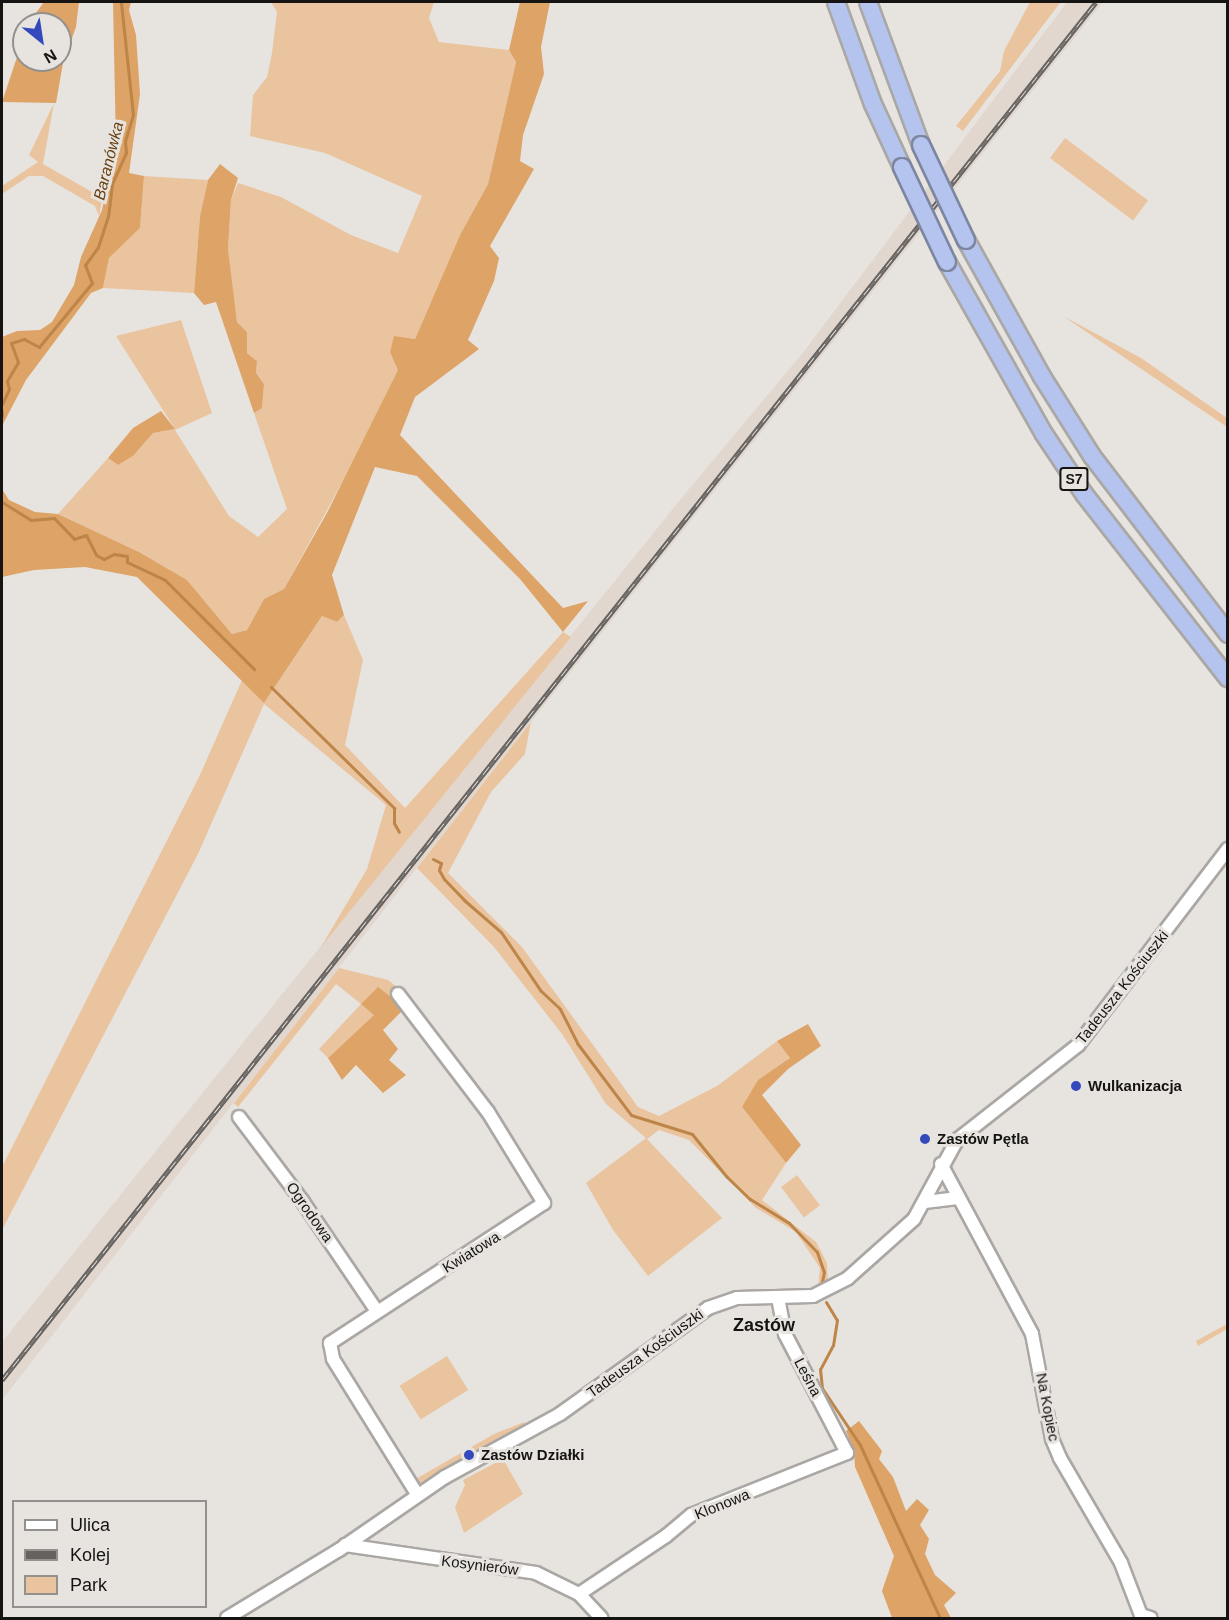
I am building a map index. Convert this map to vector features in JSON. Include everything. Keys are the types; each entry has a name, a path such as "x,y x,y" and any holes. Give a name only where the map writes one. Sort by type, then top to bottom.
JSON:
{"highway":[{"name":"S7","path":"836,2 873,104 947,262 1044,434 1092,503 1227,678"},
{"name":"S7","path":"868,2 921,145 966,240 1041,375 1086,447 1227,634"}],"street":[{"name":"Tadeusza Kościuszki","path":"227,1618 345,1545 417,1494 560,1414 708,1308 737,1298 813,1296 840,1284 914,1219 925,1202 941,1164 957,1140 1078,1045 1222,864 1227,849"},
{"name":"Kwiatowa","path":"398,994 477,1097 544,1203 334,1337 329,1351 417,1494"},
{"name":"Ogrodowa","path":"239,1117 315,1218 376,1310"},
{"name":"Na Kopiec","path":"941,1164 1032,1334 1052,1439 1121,1563 1143,1617"},
{"path":"925,1202 958,1198"},
{"name":"Leśna","path":"778,1298 785,1334 847,1453"},
{"name":"Klonowa","path":"579,1594 666,1536 691,1515 847,1453"},
{"path":"371,1527 380,1548"},
{"name":"Kosynierów","path":"345,1545 380,1548 418,1558 512,1567 558,1581 579,1594 600,1618"}],"shaded area":[{"path":"44,2 79,2 76,27 72,38 72,12 37,12"},
{"path":"113,2 131,2 129,10 136,35 140,94 129,173 144,176 140,228 109,258 103,288 91,293 26,380 2,426 2,337 17,331 40,330 52,322 74,285 81,257 102,210 116,145"},
{"path":"520,2 550,2 541,47 544,74 523,135 520,161 534,169 490,246 499,258 494,281 468,340 479,349 415,397 400,435 563,608 588,601 563,632 520,579 417,476 375,467 332,575 344,615 337,622 322,616 264,703 137,577 85,567 34,570 2,577 2,489 9,500 35,512 58,514 139,552 187,580 232,634 247,630 264,599 284,589 328,511 398,370 390,352 394,336 415,339 460,235 488,184 516,62 509,50"},
{"path":"1067,2 1103,2 500,761 2,1400 2,1342 688,490 802,354"},
{"path":"12,72 61,72 56,103 2,102"},
{"path":"220,164 238,178 231,200 228,249 237,322 247,332 247,353 257,361 256,373 264,384 262,408 254,413 216,302 204,305 194,293 200,216 208,180"},
{"path":"161,411 175,429 153,433 133,456 118,465 108,458 133,428"},
{"path":"378,987 405,1008 383,1030 398,1049 389,1060 406,1075 383,1093 356,1065 342,1080 328,1058 374,1015 361,1004"},
{"path":"808,1024 821,1046 788,1069 762,1095 801,1145 786,1163 742,1107 758,1080 790,1058 777,1041"},
{"path":"859,1421 882,1451 879,1459 893,1477 906,1511 917,1499 929,1510 920,1525 929,1539 925,1554 935,1575 956,1593 944,1605 951,1618 892,1618 882,1591 894,1556 855,1467 854,1450 846,1431"}],"green space":[{"path":"271,2 434,2 429,18 439,42 509,50 516,62 488,184 460,235 415,339 395,337 390,352 399,369 362,446 284,589 264,599 247,630 232,634 187,580 139,552 58,514 108,458 118,465 133,456 153,433 175,429 116,336 181,320 212,413 175,430 229,516 258,537 287,509 254,413 262,407 264,384 256,373 257,361 247,353 247,332 237,322 233,297 228,249 231,200 238,183 281,197 351,235 398,253 422,196 325,153 250,136 253,95 267,77 272,53 277,12"},
{"path":"1030,2 1060,3 963,131 956,126 1000,71 1004,51"},
{"path":"54,103 43,164 92,192 106,180 99,216 95,206 43,176 29,176 2,194 2,186 38,162 29,155"},
{"path":"1065,138 1148,201 1133,221 1050,158"},
{"path":"144,176 208,180 200,216 194,293 103,288 109,258 140,228"},
{"path":"1063,316 1141,358 1227,418 1227,427"},
{"path":"344,615 363,660 345,745 405,808 563,632 571,637 321,947 367,869 386,805 264,704 198,854 2,1230 2,1167 199,777 242,680 264,703 322,616 337,622"},
{"path":"531,722 525,754 491,792 448,873 522,947 638,1107 659,1116 717,1086 777,1041 790,1057 742,1107 786,1163 762,1200 816,1242 827,1263 828,1285 818,1288 820,1268 796,1232 756,1208 689,1140 659,1130 647,1139 722,1218 648,1276 613,1230 586,1183 646,1138 606,1104 562,1034 494,947 417,868"},
{"path":"339,968 388,980 401,990 328,1058 319,1049 361,1004 336,984 238,1107 234,1103"},
{"path":"797,1175 820,1205 804,1217 781,1187"},
{"path":"1227,1324 1227,1329 1198,1346 1196,1341"},
{"path":"447,1356 468,1390 421,1420 400,1386"},
{"path":"524,1422 526,1425 419,1485 414,1480 494,1434"},
{"path":"503,1459 523,1494 464,1533 455,1507 465,1485 463,1480"}],"waterway":[{"name":"Baranówka","path":"2,404 9,389 7,381 18,362 11,343 24,339 39,347 92,283 85,265 98,247 108,217 112,184 126,153 125,141 133,115 121,2"},
{"name":"Baranówka","path":"2,411 2,416"},
{"path":"2,502 31,520 54,518 74,539 86,535 96,555 104,559 114,554 127,556 127,562 165,580 254,669"},
{"path":"271,687 394,808 394,823 399,832"},
{"path":"433,859 441,863 439,870 444,879 501,932 541,991 560,1009 577,1043 631,1115 692,1134 727,1177 750,1199 789,1223 817,1252 824,1272 821,1286"},
{"path":"826,1302 837,1320 833,1345 820,1369 822,1388 860,1445 940,1618"}],"railway":[{"path":"2,1380 1096,2"}],"place":[{"name":"Wulkanizacja","path":"1076,1086"},
{"name":"Zastów Pętla","path":"925,1139"},
{"name":"Zastów Działki","path":"469,1455"}],"district":[{"name":"Zastów","path":"764,1325"}]}
